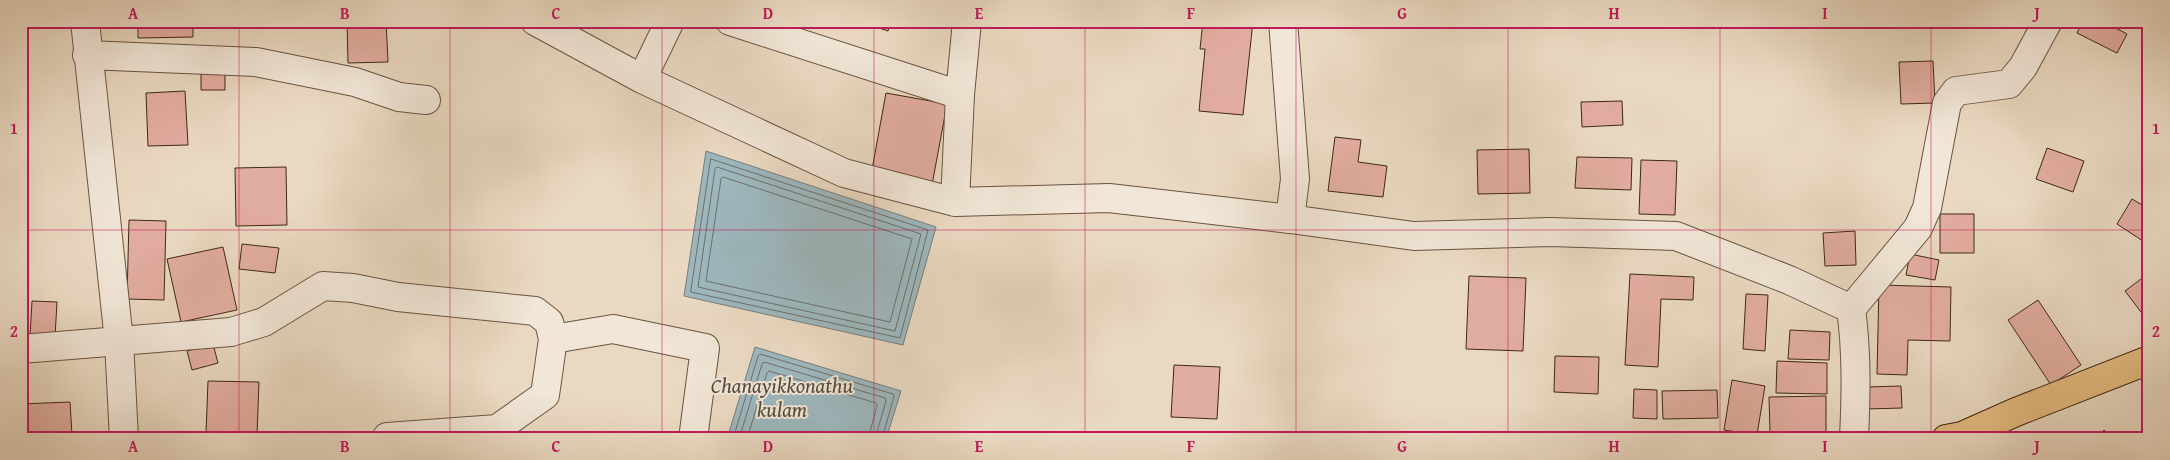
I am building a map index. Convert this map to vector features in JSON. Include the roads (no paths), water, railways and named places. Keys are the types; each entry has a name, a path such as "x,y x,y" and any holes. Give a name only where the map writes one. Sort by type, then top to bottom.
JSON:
{"main road":[{"path":"1958,438 2016,412 2149,360"}],"street":[{"path":"85,21 87,55 119,341 124,439"},
{"path":"535,21 642,79 844,173 955,202 1109,198 1290,219 1414,236 1550,232 1676,236 1789,280 1851,309"},
{"path":"642,79 670,21"},
{"path":"730,21 960,94"},
{"path":"955,202 960,94 967,21"},
{"path":"1283,21 1295,179 1290,219"},
{"path":"1854,439 1856,372 1855,335 1851,309 1918,228 1927,208 1947,103 1956,91 2009,84 2024,67 2048,21"},
{"path":"87,55 256,62 355,82 399,96 426,100"},
{"path":"21,349 231,332 264,322 323,286 353,288 398,297 535,311 549,322 553,339 545,395 497,429 387,437"},
{"path":"553,339 613,329 706,348 694,439"}],"water":[{"path":"706,151 936,227 903,345 684,296"},
{"name":"Chanayikkonathu kulam","path":"755,347 901,391 886,439 727,439"}]}
